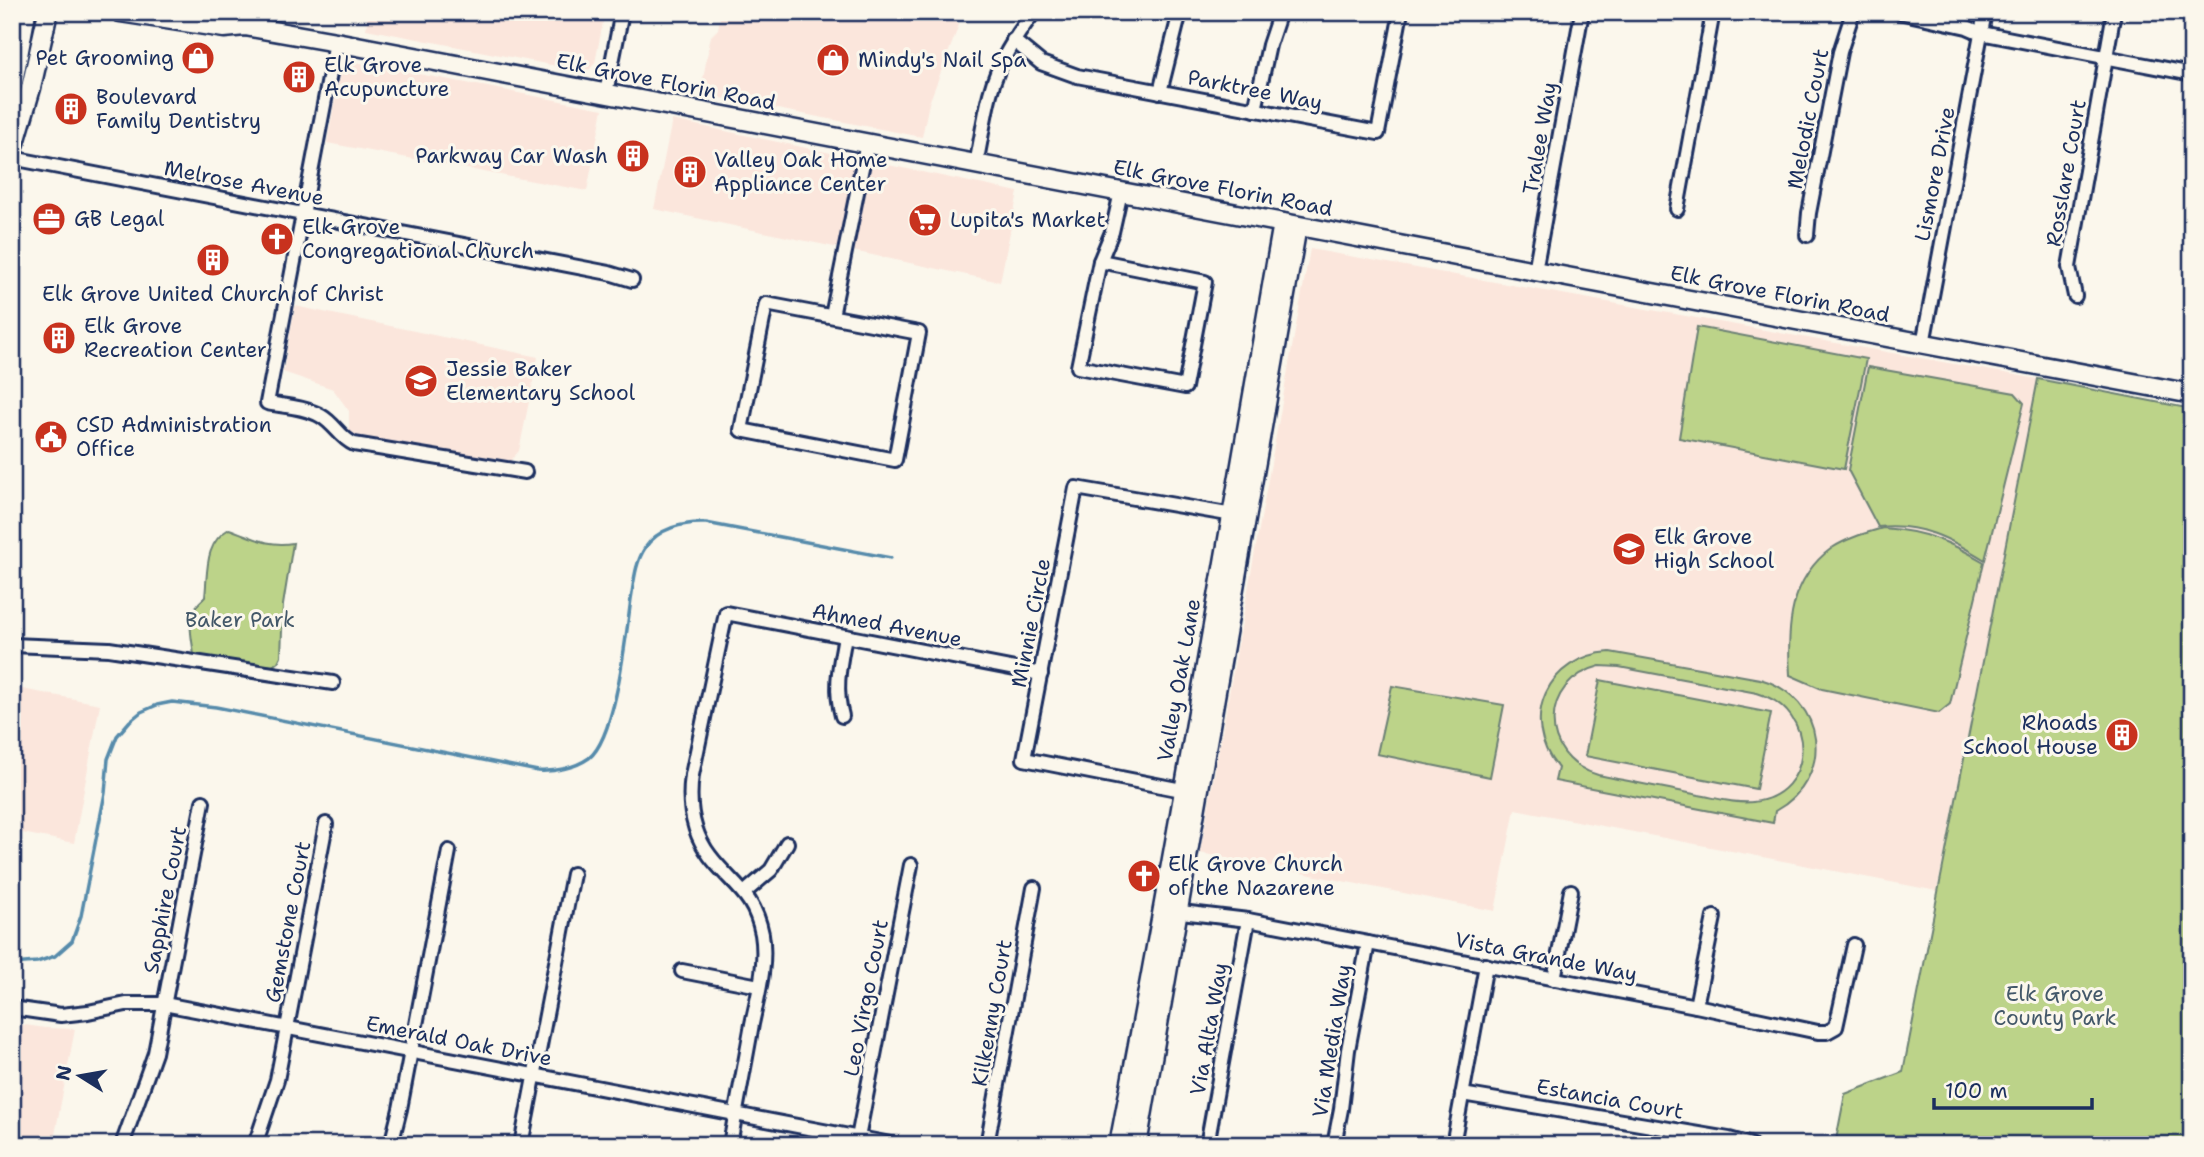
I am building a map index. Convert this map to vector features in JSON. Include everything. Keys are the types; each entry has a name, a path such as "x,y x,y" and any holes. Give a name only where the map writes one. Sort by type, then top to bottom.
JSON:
{"main road":[{"path":"12,88 26,12"},
{"path":"12,155 48,12"},
{"name":"Elk Grove Florin Road","path":"120,12 223,28 245,26 336,42 2192,394"},
{"name":"Elk Grove Florin Road","path":"214,12 227,15 245,26"},
{"name":"Valley Oak Lane","path":"1137,1145 1191,792 1290,225"},
{"name":"Valley Oak Lane","path":"1119,1145 1172,910"}],"street":[{"path":"606,93 622,12"},
{"path":"976,164 997,73 1013,40 1034,12"},
{"path":"1160,92 1180,12"},
{"path":"1255,110 1269,45 1280,12"},
{"name":"Parktree Way","path":"1013,40 1031,57 1063,73 1378,133 1401,12"},
{"name":"Tralee Way","path":"1535,271 1582,12"},
{"path":"1677,209 1713,12"},
{"name":"Melodic Court","path":"1807,235 1840,52 1853,12"},
{"path":"1899,12 1981,33 2192,74"},
{"name":"Lismore Drive","path":"1923,344 1985,12"},
{"name":"Rosslare Court","path":"2075,296 2069,267 2115,12"},
{"path":"336,42 267,403 315,413 338,428 340,435 347,441 525,472"},
{"path":"832,316 867,143"},
{"name":"Melrose Avenue","path":"12,155 610,273 632,280"},
{"path":"1100,261 1205,282 1185,387 1078,367 1100,261 1112,232 1121,192"},
{"path":"766,304 832,316 919,333 895,460 741,430 766,304"},
{"name":"Minnie Circle","path":"1191,792 1024,759 1076,488 1239,516"},
{"name":"Ahmed Avenue","path":"744,892 703,846 694,822 690,799 692,775 726,613 1041,674"},
{"path":"842,716 837,681 845,636"},
{"path":"12,645 108,649 333,684"},
{"name":"Sapphire Court","path":"122,1145 152,1064 203,802"},
{"name":"Gemstone Court","path":"255,1145 270,1105 326,824"},
{"path":"730,1145 763,960 762,934 754,910 744,892 771,870 787,843"},
{"path":"391,1145 449,851"},
{"name":"Leo Virgo Court","path":"858,1141 911,865"},
{"path":"521,1145 573,874"},
{"name":"Kilkenny Court","path":"987,1145 1034,888"},
{"path":"1554,979 1572,891"},
{"name":"Vista Grande Way","path":"1172,910 1248,920 1818,1032 1827,1032 1836,1027 1854,945"},
{"path":"1696,1006 1714,917"},
{"name":"Via Alta Way","path":"1207,1145 1248,920"},
{"name":"Via Media Way","path":"1334,1145 1368,943"},
{"path":"1453,1145 1486,965"},
{"path":"682,971 759,986"},
{"name":"Emerald Oak Drive","path":"12,1009 61,1015 126,1004 164,1004 736,1114 858,1141 896,1145"},
{"name":"Estancia Court","path":"1462,1094 1751,1145"}],"shaded area":[{"path":"369,12 605,12 595,63 590,69 582,71 366,29"},
{"path":"721,12 949,12 959,25 929,103 922,137 700,94 711,36 718,29"},
{"path":"350,61 603,109 587,191 327,143 341,67"},
{"path":"672,120 1018,192 1000,282 654,209"},
{"name":"Elk Grove High School","path":"1310,249 2038,379 1937,891 1515,809 1495,911 1200,853"},
{"name":"Jessie Baker Elementary School","path":"295,306 538,357 519,451 506,466 349,439 349,411 333,389 283,372"},
{"path":"12,687 100,704 74,843 12,831"},
{"path":"12,1023 75,1029 53,1145 12,1145"}],"green space":[{"path":"1697,327 1866,359 1844,469 1679,438"},
{"path":"1868,367 2015,393 2024,403 1985,560 1934,534 1907,527 1878,527 1848,470"},
{"name":"Elk Grove County Park","path":"2038,379 2192,409 2192,1145 1835,1145 1845,1094 1903,1072"},
{"path":"1883,528 1935,538 1984,562 1950,704 1939,713 1822,689 1790,675 1791,622 1799,589 1807,574 1832,548"},
{"name":"Baker Park","path":"229,529 267,542 293,543 283,605 281,656 272,666 194,655 190,623 194,610 205,597 211,550 221,535"},
{"path":"1610,652 1760,679 1782,689 1799,703 1810,720 1815,739 1814,759 1808,779 1795,796 1775,811 1773,823 1555,781 1558,768 1546,749 1541,730 1541,711 1546,693 1556,678 1570,665 1588,656","holes":["1600,666 1619,667 1757,693 1777,702 1791,716 1799,733 1802,751 1798,769 1789,784 1774,796 1753,802 1739,802 1598,775 1578,766 1564,753 1556,737 1554,720 1557,703 1566,687 1580,674"]},
{"path":"1600,680 1771,713 1756,789 1585,756"},
{"path":"1392,686 1504,705 1490,777 1377,754"}],"waterway":[{"path":"12,964 37,962 55,956 72,941 81,916 105,793 108,759 117,736 141,712 172,702 216,707 538,771 564,769 589,758 598,747 606,729 623,660 637,566 650,541 664,531 680,525 706,523 891,558"}],"place":[{"name":"Pet Grooming","path":"198,58"},
{"name":"Mindy's Nail Spa","path":"833,60"},
{"name":"Elk Grove Acupuncture","path":"299,77"},
{"name":"Boulevard Family Dentistry","path":"71,109"},
{"name":"Parkway Car Wash","path":"633,156"},
{"name":"Valley Oak Home Appliance Center","path":"690,172"},
{"name":"GB Legal","path":"49,219"},
{"name":"Lupita's Market","path":"925,220"},
{"name":"Elk Grove Congregational Church","path":"277,239"},
{"name":"Elk Grove United Church of Christ","path":"213,260"},
{"name":"Elk Grove Recreation Center","path":"59,338"},
{"name":"Jessie Baker Elementary School","path":"421,381"},
{"name":"CSD Administration Office","path":"51,437"},
{"name":"Elk Grove High School","path":"1629,549"},
{"name":"Rhoads School House","path":"2122,735"},
{"name":"Elk Grove Church of the Nazarene","path":"1144,876"}]}
